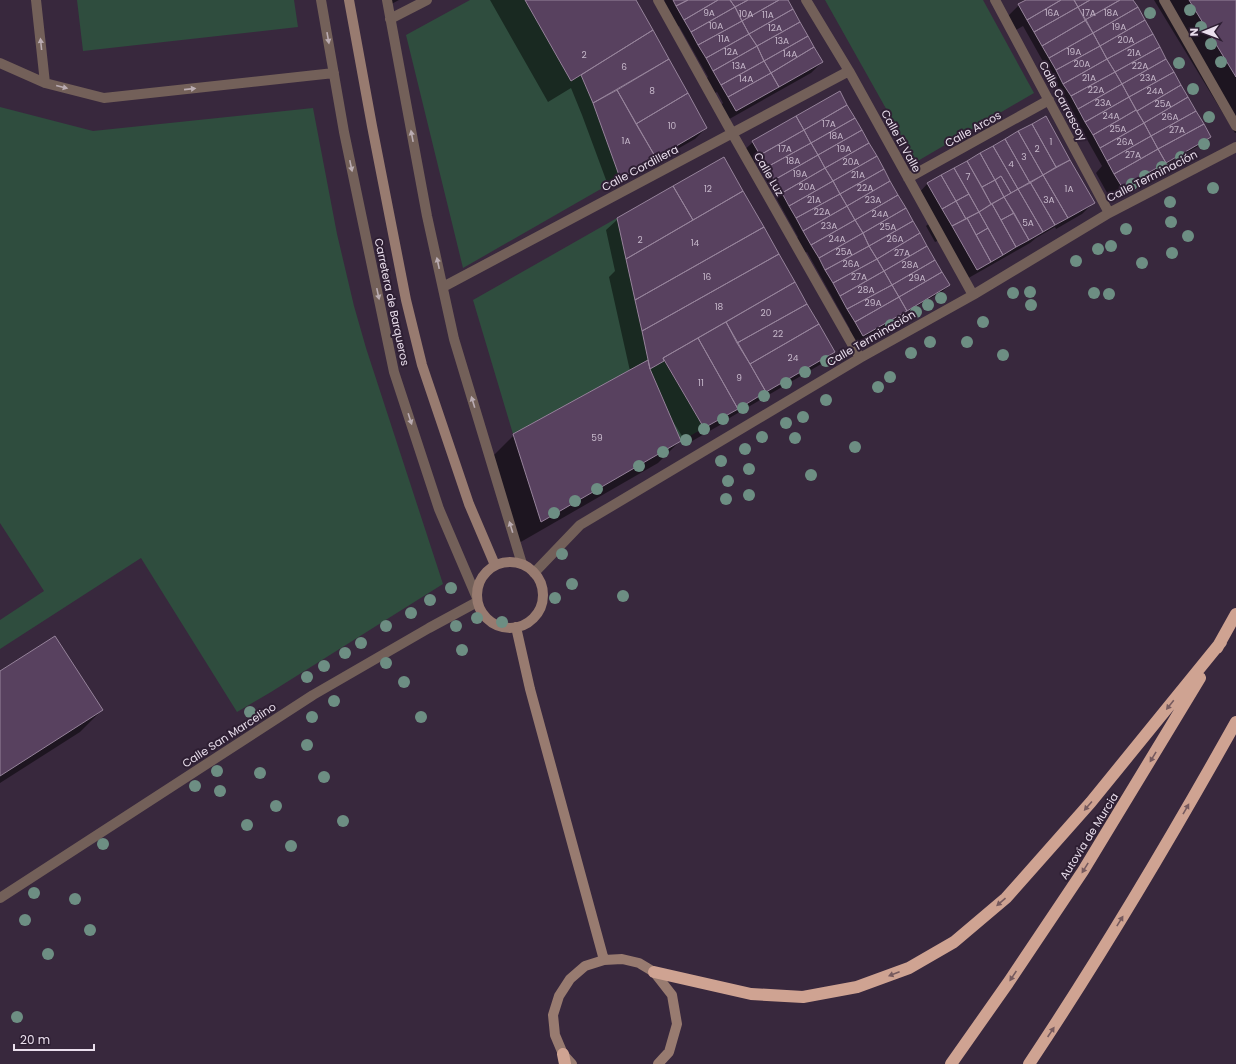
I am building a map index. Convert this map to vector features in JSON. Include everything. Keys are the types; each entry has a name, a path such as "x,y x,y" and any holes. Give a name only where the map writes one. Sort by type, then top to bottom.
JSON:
{"highway":[{"name":"Autovía de Murcia","path":"951,1064 1083,872 1221,642 1236,614"},
{"path":"654,972 752,994 804,997 858,987 909,968 954,942 1006,898 1091,802 1221,642"},
{"path":"1029,1064 1061,1016 1128,908 1236,722"}],"main road":[{"name":"Carretera de Barqueros","path":"349,0 403,285 422,365 469,504 495,565"},
{"path":"504,562 522,564 529,568 540,581 542,601 539,610 533,618 525,624 516,627 496,625 487,619 481,611 477,600 478,588 481,579 487,571 495,565 504,562"},
{"path":"516,627 530,689 604,960"},
{"path":"572,1064 564,1059 555,1035 553,1015 559,996 570,979 585,966 604,960 622,959 639,963 654,972 672,995 677,1024 669,1052 658,1064"}],"street":[{"path":"36,0 45,83"},
{"name":"Carretera de Barqueros","path":"321,0 344,132 394,372 439,509 477,600"},
{"path":"387,0 427,216 454,339 522,564"},
{"path":"390,19 427,0"},
{"name":"Calle Luz","path":"658,0 860,358"},
{"name":"Calle El Valle","path":"806,0 849,71 973,295"},
{"name":"Calle Carrascoy","path":"995,0 1109,212"},
{"path":"1164,0 1236,126"},
{"path":"0,63 45,83 104,98 334,74"},
{"name":"Calle Cordillera","path":"443,287 849,71"},
{"name":"Calle Arcos","path":"908,178 1048,100"},
{"name":"Calle Terminación","path":"534,573 580,525 860,358 973,295 1109,212 1236,147"},
{"name":"Calle San Marcelino","path":"0,898 313,695 477,600"}],"green space":[{"path":"77,0 294,0 298,27 83,51"},
{"path":"470,0 525,0 571,80 581,75 593,103 620,178 463,268 406,35"},
{"path":"825,0 983,0 1034,93 916,162"},
{"path":"0,107 93,131 313,108 337,234 354,306 366,348 443,584 237,712 141,558 0,649 0,620 44,591 0,523"},
{"path":"617,218 648,360 513,434 473,300"},
{"path":"664,361 704,428 681,441 650,369"}],"building":[{"path":"525,0 636,0 653,30 571,81"},
{"path":"673,0 688,0 676,6"},
{"path":"688,0 718,0 684,20 676,6"},
{"path":"718,0 730,0 735,7 691,32 684,20"},
{"path":"730,0 748,0 735,7"},
{"path":"748,0 779,0 742,21 735,7"},
{"path":"779,0 788,0 793,9 749,34 742,21"},
{"path":"1026,0 1061,0 1027,20 1018,4"},
{"path":"1061,0 1074,0 1078,7 1034,32 1027,20"},
{"path":"1074,0 1090,0 1078,7"},
{"path":"1090,0 1120,0 1085,20 1078,7"},
{"path":"1120,0 1133,0 1138,7 1093,33 1085,20"},
{"path":"1189,0 1236,0 1236,77"},
{"path":"735,7 742,21 698,45 691,32"},
{"path":"1078,7 1086,20 1042,46 1034,32"},
{"path":"1138,7 1145,20 1100,46 1093,33"},
{"path":"793,9 800,22 757,46 749,34"},
{"path":"1086,20 1093,33 1049,58 1042,46"},
{"path":"1145,20 1153,34 1107,59 1100,46"},
{"path":"742,21 749,34 706,58 698,45"},
{"path":"800,22 808,36 764,61 757,46"},
{"path":"653,30 669,59 593,103 581,75"},
{"path":"1093,33 1100,46 1056,70 1049,58"},
{"path":"749,34 757,46 713,71 706,58"},
{"path":"1153,34 1160,47 1115,72 1107,59"},
{"path":"808,36 814,47 771,73 764,61"},
{"path":"757,46 764,61 721,85 713,71"},
{"path":"1100,46 1107,59 1063,84 1056,70"},
{"path":"814,47 823,62 779,87 771,73"},
{"path":"1160,47 1166,59 1122,84 1115,72"},
{"path":"669,59 688,93 636,124 617,90"},
{"path":"1107,59 1115,72 1071,96 1063,84"},
{"path":"1166,59 1174,72 1129,97 1122,84"},
{"path":"764,61 771,73 728,97 721,85"},
{"path":"1115,72 1122,84 1078,109 1071,96"},
{"path":"1174,72 1181,85 1137,111 1129,97"},
{"path":"771,73 779,87 736,111 728,97"},
{"path":"1122,84 1129,97 1085,122 1078,109"},
{"path":"1181,85 1188,97 1144,123 1137,111"},
{"path":"617,90 656,158 620,178 593,103"},
{"path":"840,91 847,105 804,130 796,116"},
{"path":"688,93 707,128 656,158 636,124"},
{"path":"1129,97 1136,110 1093,135 1085,122"},
{"path":"1188,97 1196,111 1151,136 1144,123"},
{"path":"847,105 855,118 811,143 804,130"},
{"path":"1136,110 1144,123 1100,148 1093,135"},
{"path":"1196,111 1204,124 1158,149 1151,136"},
{"path":"796,116 804,130 760,155 752,141"},
{"path":"1046,116 1070,160 1056,167 1032,124"},
{"path":"855,118 862,130 818,155 811,143"},
{"path":"1144,123 1151,136 1107,161 1100,148"},
{"path":"1032,124 1056,167 1043,175 1018,131"},
{"path":"1204,124 1211,137 1166,163 1158,149"},
{"path":"804,130 811,143 767,167 760,155"},
{"path":"862,130 869,143 825,168 818,155"},
{"path":"1018,131 1043,175 1030,183 1005,139"},
{"path":"1151,136 1158,149 1114,174 1107,161"},
{"path":"1005,139 1030,183 1018,189 993,146"},
{"path":"811,143 818,155 774,180 767,167"},
{"path":"869,143 877,156 833,181 825,168"},
{"path":"993,146 1018,189 1011,193 1001,176 995,180 980,153"},
{"path":"1158,149 1166,163 1122,187 1114,174"},
{"path":"980,153 995,180 982,187 967,161"},
{"path":"818,155 825,168 782,193 774,180"},
{"path":"877,156 884,169 840,194 833,181"},
{"path":"724,157 743,191 693,220 673,186"},
{"path":"1070,160 1095,203 1068,218 1043,175"},
{"path":"967,161 991,204 979,212 954,168"},
{"path":"825,168 833,181 789,206 782,193"},
{"path":"954,168 969,194 956,201 941,175"},
{"path":"884,169 890,181 847,206 840,194"},
{"path":"941,175 956,201 942,209 927,183"},
{"path":"1043,175 1068,218 1055,225 1030,182"},
{"path":"1001,176 1011,193 1004,197 995,180"},
{"path":"995,180 1004,197 991,204 982,187"},
{"path":"833,181 840,194 796,218 789,206"},
{"path":"890,181 898,195 855,220 847,206"},
{"path":"1030,182 1055,225 1043,232 1018,189"},
{"path":"673,186 693,220 626,259 617,218"},
{"path":"1018,189 1043,232 1029,240 1004,197"},
{"path":"743,191 764,227 635,300 626,259"},
{"path":"840,194 847,206 803,231 796,218"},
{"path":"969,194 979,212 966,219 956,201"},
{"path":"898,195 906,208 863,233 855,220"},
{"path":"1004,197 1014,213 1001,220 992,204"},
{"path":"956,201 966,219 952,226 942,209"},
{"path":"992,204 1016,247 1003,255 979,212"},
{"path":"847,206 855,220 811,245 803,231"},
{"path":"906,208 913,221 869,246 863,233"},
{"path":"979,212 988,228 976,235 967,218"},
{"path":"1014,213 1029,240 1016,247 1001,220"},
{"path":"967,218 991,262 977,270 952,226"},
{"path":"855,220 863,233 819,258 811,245"},
{"path":"913,221 920,233 877,259 869,246"},
{"path":"764,227 779,254 642,331 635,300"},
{"path":"988,228 1003,255 991,262 976,235"},
{"path":"863,233 869,246 825,270 819,258"},
{"path":"920,233 927,246 884,271 877,259"},
{"path":"869,246 877,259 833,283 825,270"},
{"path":"927,246 935,260 892,285 884,271"},
{"path":"779,254 795,282 663,358 664,361 650,369 642,331"},
{"path":"877,259 884,271 840,296 833,283"},
{"path":"935,260 942,272 899,297 892,285"},
{"path":"884,271 892,285 847,309 840,296"},
{"path":"942,272 950,285 907,311 899,297"},
{"path":"795,282 807,304 737,343 726,322"},
{"path":"892,285 899,297 855,322 847,309"},
{"path":"899,297 907,311 863,336 855,322"},
{"path":"807,304 819,324 750,364 737,343"},
{"path":"726,322 766,392 738,409 698,338"},
{"path":"819,324 835,352 766,392 750,364"},
{"path":"698,338 738,409 704,428 663,358"},
{"path":"648,360 650,369 681,441 541,522 513,434"},
{"path":"55,636 103,710 0,776 0,671"}]}
